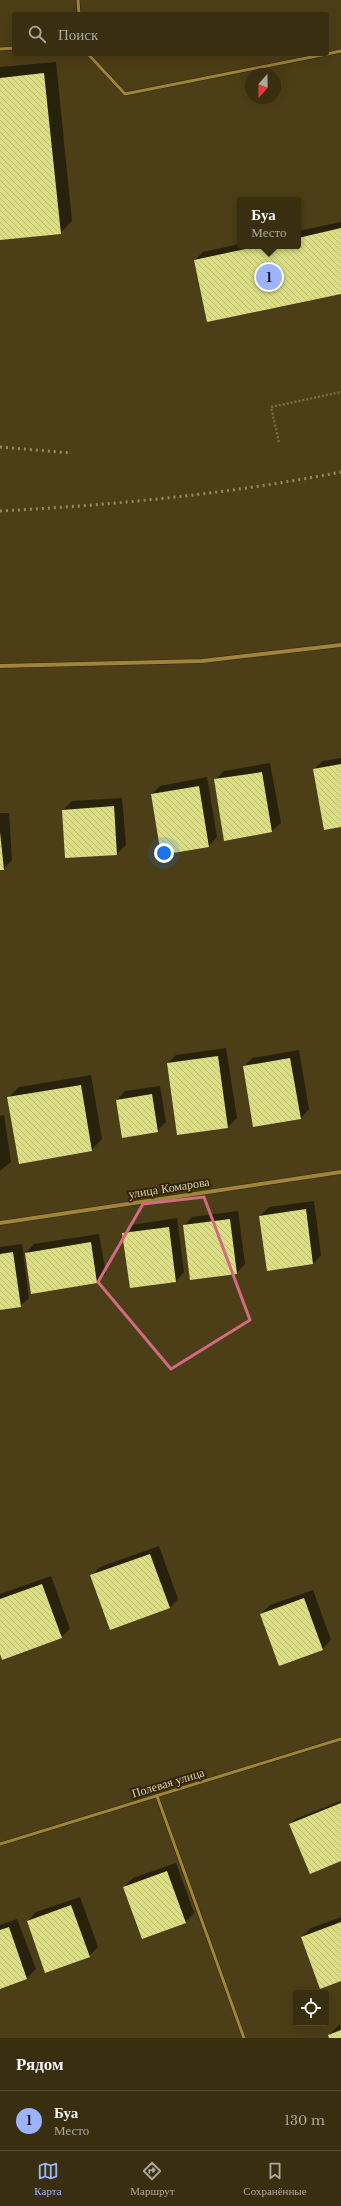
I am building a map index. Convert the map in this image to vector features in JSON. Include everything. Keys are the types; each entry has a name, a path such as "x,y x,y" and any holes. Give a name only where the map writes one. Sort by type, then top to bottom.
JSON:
{"street":[{"path":"0,666 202,661 341,645"},
{"name":"улица Комарова","path":"0,1223 341,1172"}],"lane":[{"path":"78,0 79,12"},
{"path":"0,49 12,48"},
{"path":"329,54 341,51"},
{"path":"90,56 125,94 317,56"},
{"name":"Полевая улица","path":"0,1844 341,1739"},
{"path":"157,1796 244,2038"}],"path":[{"path":"279,442 270,407 341,392"}],"highlighted area":[{"path":"204,1197 250,1320 171,1369 98,1282 143,1204"}],"building":[{"path":"44,73 61,234 0,240 0,78"},
{"path":"341,228 341,294 207,322 194,260 245,249 301,249 301,237"},
{"path":"341,764 341,827 324,830 313,769"},
{"path":"262,772 272,832 224,841 214,779"},
{"path":"199,786 209,847 161,855 151,794"},
{"path":"114,806 117,855 65,858 62,810"},
{"path":"0,832 4,870 0,870"},
{"path":"218,1056 228,1128 177,1135 167,1063"},
{"path":"290,1058 301,1119 253,1127 243,1066"},
{"path":"81,1085 92,1151 19,1164 7,1097"},
{"path":"152,1094 158,1132 122,1138 116,1100"},
{"path":"306,1209 313,1264 267,1271 259,1216"},
{"path":"230,1219 237,1274 190,1280 183,1225"},
{"path":"169,1227 176,1282 130,1288 122,1233"},
{"path":"91,1242 97,1283 31,1294 25,1253"},
{"path":"13,1252 21,1307 0,1310 0,1254"},
{"path":"150,1554 170,1608 110,1630 90,1575"},
{"path":"42,1584 62,1638 2,1660 0,1654 0,1599"},
{"path":"304,1598 323,1650 279,1666 260,1614"},
{"path":"341,1803 341,1861 310,1874 289,1824"},
{"path":"167,1871 186,1923 142,1939 123,1887"},
{"path":"71,1905 90,1957 45,1973 27,1921"},
{"path":"341,1922 341,1981 320,1989 301,1937"},
{"path":"9,1927 27,1979 0,1989 0,1930"},
{"path":"341,2030 341,2038 329,2038 328,2035"}],"railway":[{"path":"0,447 72,453"},
{"path":"0,511 171,498 256,487 341,472"}],"place":[{"name":"Буа","path":"269,277"}]}
